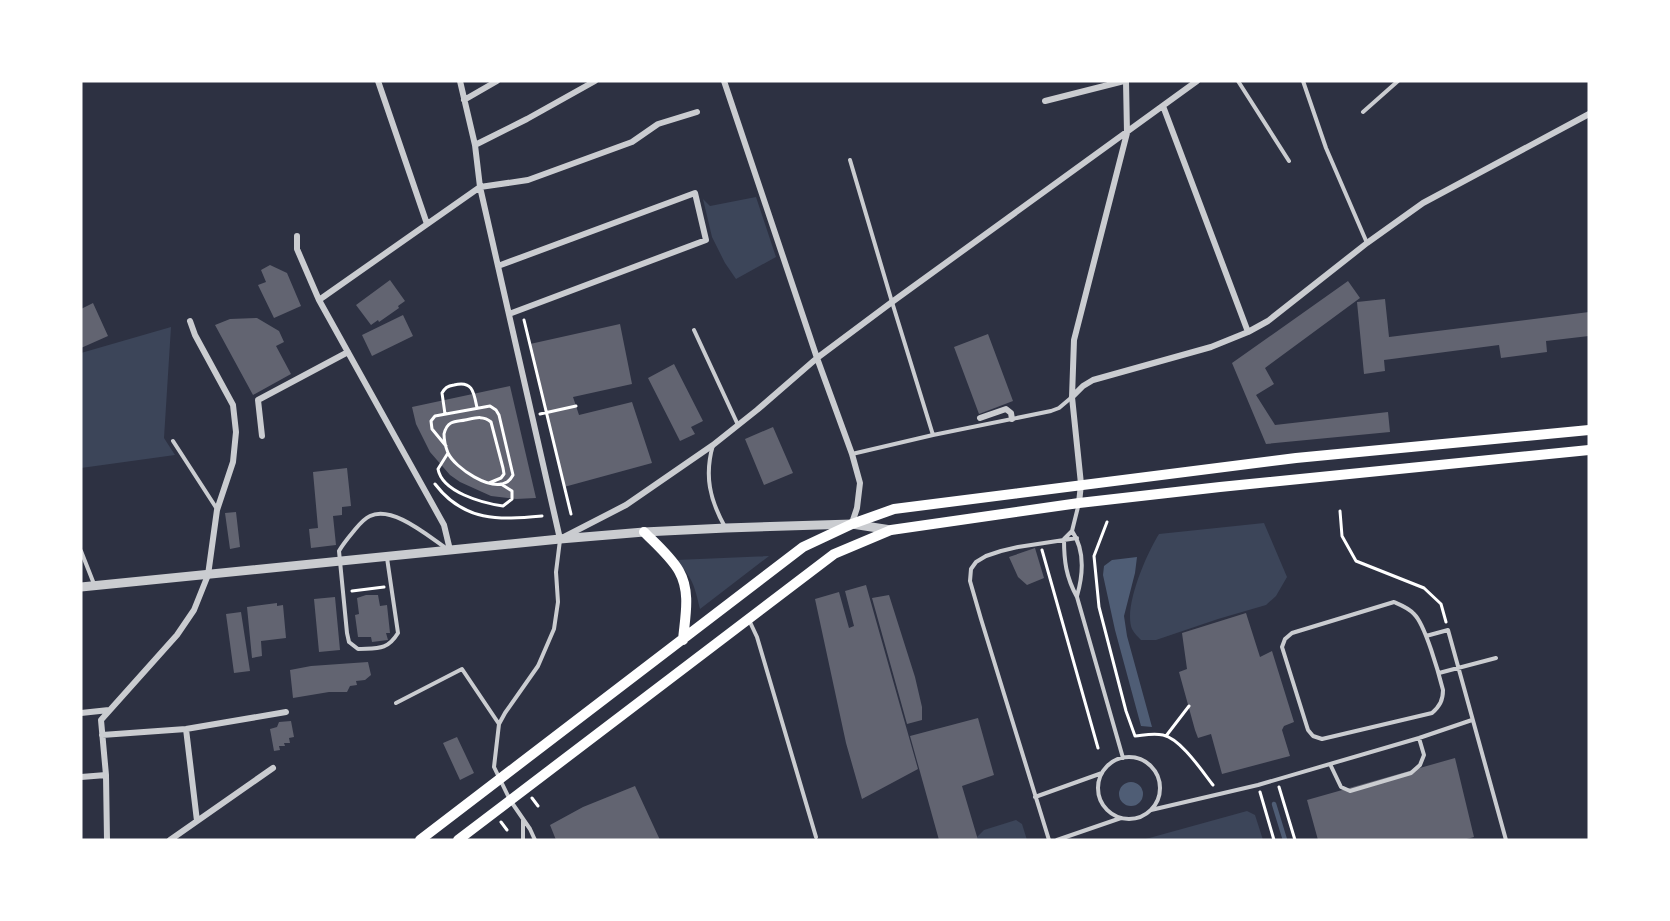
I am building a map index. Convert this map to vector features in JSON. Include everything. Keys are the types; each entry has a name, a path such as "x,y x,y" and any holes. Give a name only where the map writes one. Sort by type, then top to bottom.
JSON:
{"main road":[{"path":"420,840 803,547 852,524 894,508 1296,458 1589,430"},
{"path":"458,840 834,554 891,530 1079,503 1226,486 1589,450"},
{"path":"644,532 678,569 684,581 686,602 682,640"}],"street":[{"path":"378,81 427,224"},
{"path":"460,81 475,146 480,187 560,539"},
{"path":"464,100 497,81"},
{"path":"475,146 595,81"},
{"path":"724,81 817,358 852,454 860,483 857,508 852,524"},
{"path":"1046,101 1125,81 1127,133 1074,340 1072,398 1081,484 1079,503"},
{"path":"560,539 626,505 713,445 817,358 1197,81"},
{"path":"1163,106 1248,332"},
{"path":"319,300 480,187 528,180 632,142 658,124 697,112"},
{"path":"1072,398 1083,386 1093,380 1211,347 1248,332 1268,321 1367,243 1423,203 1589,114"},
{"path":"498,266 695,193 706,240 509,314"},
{"path":"297,236 297,249 319,300 444,525 450,550"},
{"path":"107,840 106,775 101,720 177,635 194,610 208,575 217,510 233,462 236,432 233,405 195,335 190,321"},
{"path":"262,436 258,400 348,352"},
{"path":"980,418 1006,409 1011,413 1012,418"},
{"path":"81,587 644,532 852,524 891,530"},
{"path":"81,713 110,710"},
{"path":"102,735 186,729 286,712"},
{"path":"186,729 197,821"},
{"path":"170,840 273,768"},
{"path":"81,777 106,775"}],"lane":[{"path":"1238,81 1289,161"},
{"path":"1303,81 1326,148 1367,243"},
{"path":"1363,112 1395,81"},
{"path":"850,160 933,435"},
{"path":"694,330 738,426"},
{"path":"852,454 1051,411 1072,398"},
{"path":"173,441 217,510"},
{"path":"713,445 709,461 709,480 714,508 726,528"},
{"path":"1079,503 1072,531 1064,539 1064,555 1069,583 1077,597 1123,758"},
{"path":"387,557 398,633 392,643 382,648 358,649 349,642 347,633 339,551 363,521 378,514 398,517 450,550"},
{"path":"1072,531 1080,546 1082,578 1077,597"},
{"path":"1048,840 970,581 971,569 976,562 986,556 1001,551 1077,538"},
{"path":"535,840 510,800 494,767 499,724 538,666 554,629 558,602 556,572 560,539"},
{"path":"81,551 95,586"},
{"path":"1394,602 1416,615 1426,636 1439,673 1443,698 1439,707 1432,713 1322,740 1313,736 1308,730 1282,647 1285,639 1292,633 1394,602"},
{"path":"749,620 757,637 816,837"},
{"path":"1426,636 1448,630 1506,840"},
{"path":"1439,673 1496,658"},
{"path":"396,703 462,669 499,724"},
{"path":"1057,840 1122,818 1137,818 1150,810 1258,785 1419,738 1472,720"},
{"path":"1330,764 1341,787 1350,791 1411,773 1420,765 1424,755 1419,738"},
{"path":"1122,818 1105,808 1098,791 1102,773 1115,760 1132,757 1150,765 1159,783 1159,794 1150,810"},
{"path":"1035,797 1102,773"},
{"path":"523,818 523,840"}],"path":[{"path":"521,309 571,514"},
{"path":"445,414 442,393 450,385 468,384 477,408"},
{"path":"446,446 432,429 431,421 435,416 490,406 496,410 513,475 509,481 501,484 489,483 472,476 454,462 448,453 444,437 449,423 479,417 491,422 504,474 501,478 489,483"},
{"path":"532,416 576,406"},
{"path":"448,453 438,469 443,482 453,489 471,498 503,506 512,499 512,491 501,484"},
{"path":"431,479 451,500 478,516 501,519 542,516"},
{"path":"1340,511 1342,536 1356,561 1424,588 1441,604 1448,630"},
{"path":"1107,522 1094,556 1099,607 1126,711 1135,736 1149,734 1166,736 1177,743 1213,785"},
{"path":"1040,543 1098,748"},
{"path":"344,592 391,587"},
{"path":"1166,736 1189,706"},
{"path":"1277,779 1295,840"},
{"path":"1258,785 1275,840"}],"shaded area":[{"path":"756,197 776,257 736,279 712,237 703,199 710,206"},
{"path":"171,327 164,438 175,455 81,468 81,353"},
{"path":"1264,523 1287,577 1276,596 1266,605 1156,640 1141,640 1136,635 1130,619 1133,594 1148,554 1159,534"},
{"path":"769,556 700,609 692,582 676,560"},
{"path":"1137,557 1124,616 1127,636 1152,727 1141,726 1103,575 1104,566 1112,560"},
{"path":"1131,782 1139,786 1143,794 1139,802 1131,806 1123,802 1119,794 1123,786"},
{"path":"1247,811 1255,815 1263,840 1142,840"},
{"path":"1016,820 1022,824 1027,840 978,840 977,837 984,830"}],"building":[{"path":"270,265 287,273 301,306 274,318 258,285 266,282 261,270"},
{"path":"390,280 405,301 398,306 399,308 371,325 356,305"},
{"path":"1348,281 1360,298 1265,368 1274,384 1256,395 1275,425 1388,412 1390,432 1266,444 1232,363"},
{"path":"1385,299 1389,337 1589,312 1589,336 1546,341 1547,352 1501,358 1499,345 1384,360 1385,371 1364,374 1357,302"},
{"path":"93,303 108,336 81,348 81,309"},
{"path":"403,315 413,336 372,356 362,335"},
{"path":"257,318 279,331 284,342 276,346 291,374 253,395 215,325 230,319"},
{"path":"620,324 632,384 573,397 579,415 632,402 652,463 564,487 530,344"},
{"path":"988,334 1013,401 979,414 954,347"},
{"path":"674,364 703,421 691,427 695,434 680,441 648,378"},
{"path":"510,386 536,498 516,499 491,496 450,475 430,452 416,424 412,407"},
{"path":"773,427 793,473 764,485 745,439"},
{"path":"347,468 351,506 342,507 342,515 333,516 336,545 311,548 309,529 318,528 313,472"},
{"path":"236,512 240,547 230,549 225,513"},
{"path":"1035,548 1044,578 1027,585 1018,577 1009,557"},
{"path":"866,585 918,769 862,799 846,743 815,599 839,592 849,628 854,626 845,591"},
{"path":"378,595 380,606 387,605 390,633 386,633 388,640 372,642 371,637 358,637 355,615 359,614 357,598"},
{"path":"889,595 922,707 922,720 907,724 872,598"},
{"path":"335,597 340,650 319,652 314,599"},
{"path":"277,603 277,606 283,605 286,638 261,641 262,656 252,658 247,607"},
{"path":"241,612 250,671 234,673 226,614"},
{"path":"1246,613 1260,657 1272,651 1294,722 1284,726 1282,730 1290,756 1222,774 1211,734 1198,738 1195,730 1179,672 1187,669 1182,633"},
{"path":"368,662 371,675 365,680 356,681 357,685 350,686 347,692 329,692 293,698 290,670 311,666"},
{"path":"978,718 994,775 962,786 978,840 939,840 910,736"},
{"path":"291,721 294,737 289,738 290,743 284,743 285,746 279,746 280,750 274,751 270,729 277,727 279,722"},
{"path":"457,737 474,773 460,780 443,743"},
{"path":"1455,758 1474,837 1463,840 1318,840 1307,800"},
{"path":"635,786 660,840 556,840 550,825 583,807"}],"waterway":[{"path":"1274,804 1285,840"}]}
